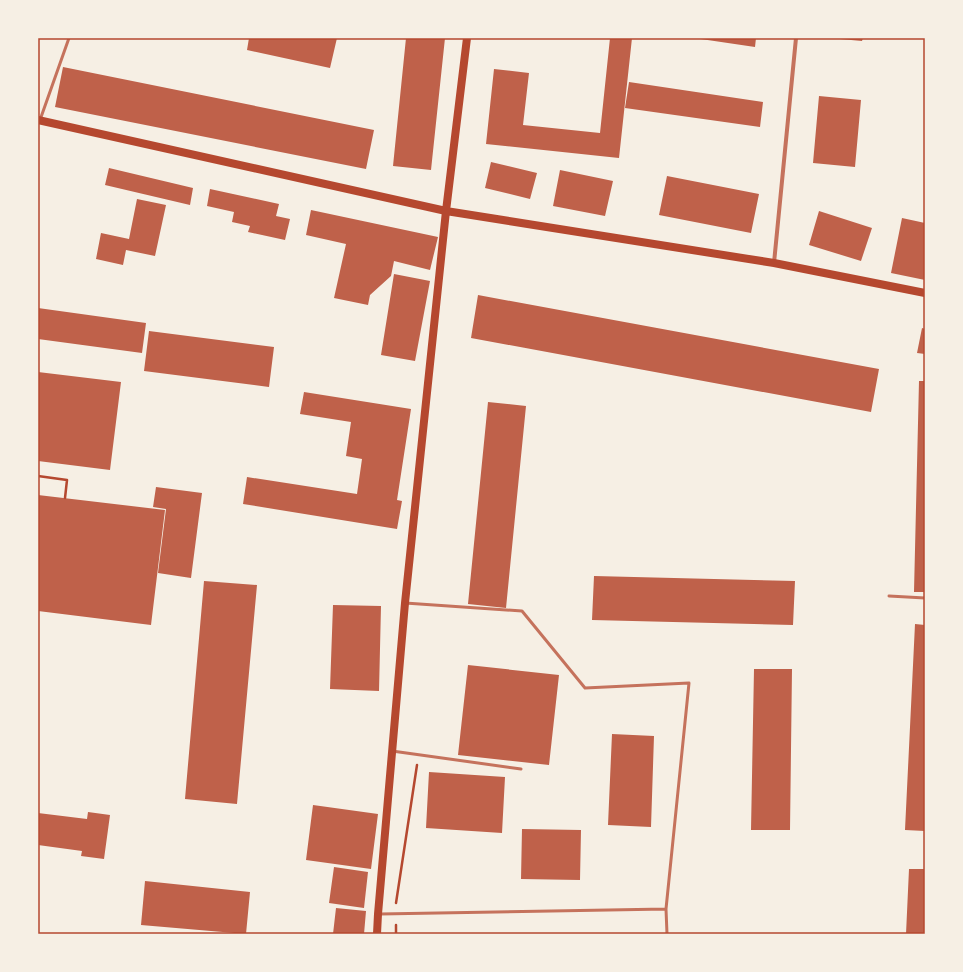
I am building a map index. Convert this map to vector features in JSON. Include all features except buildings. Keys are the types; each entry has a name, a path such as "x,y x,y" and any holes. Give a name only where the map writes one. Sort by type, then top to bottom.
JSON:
{"main road":[{"path":"377,934 405,603 446,211 467,38"},
{"path":"39,120 446,211 774,263 925,293"}],"street":[{"path":"774,263 796,38"}],"lane":[{"path":"39,120 69,38"},
{"path":"889,596 925,598"},
{"path":"405,603 522,612 585,688 689,684 666,909 668,934"},
{"path":"392,751 521,769"},
{"path":"378,914 666,909"}],"path":[{"path":"38,476 67,480 65,498"},
{"path":"396,934 395,914 418,755"}]}
